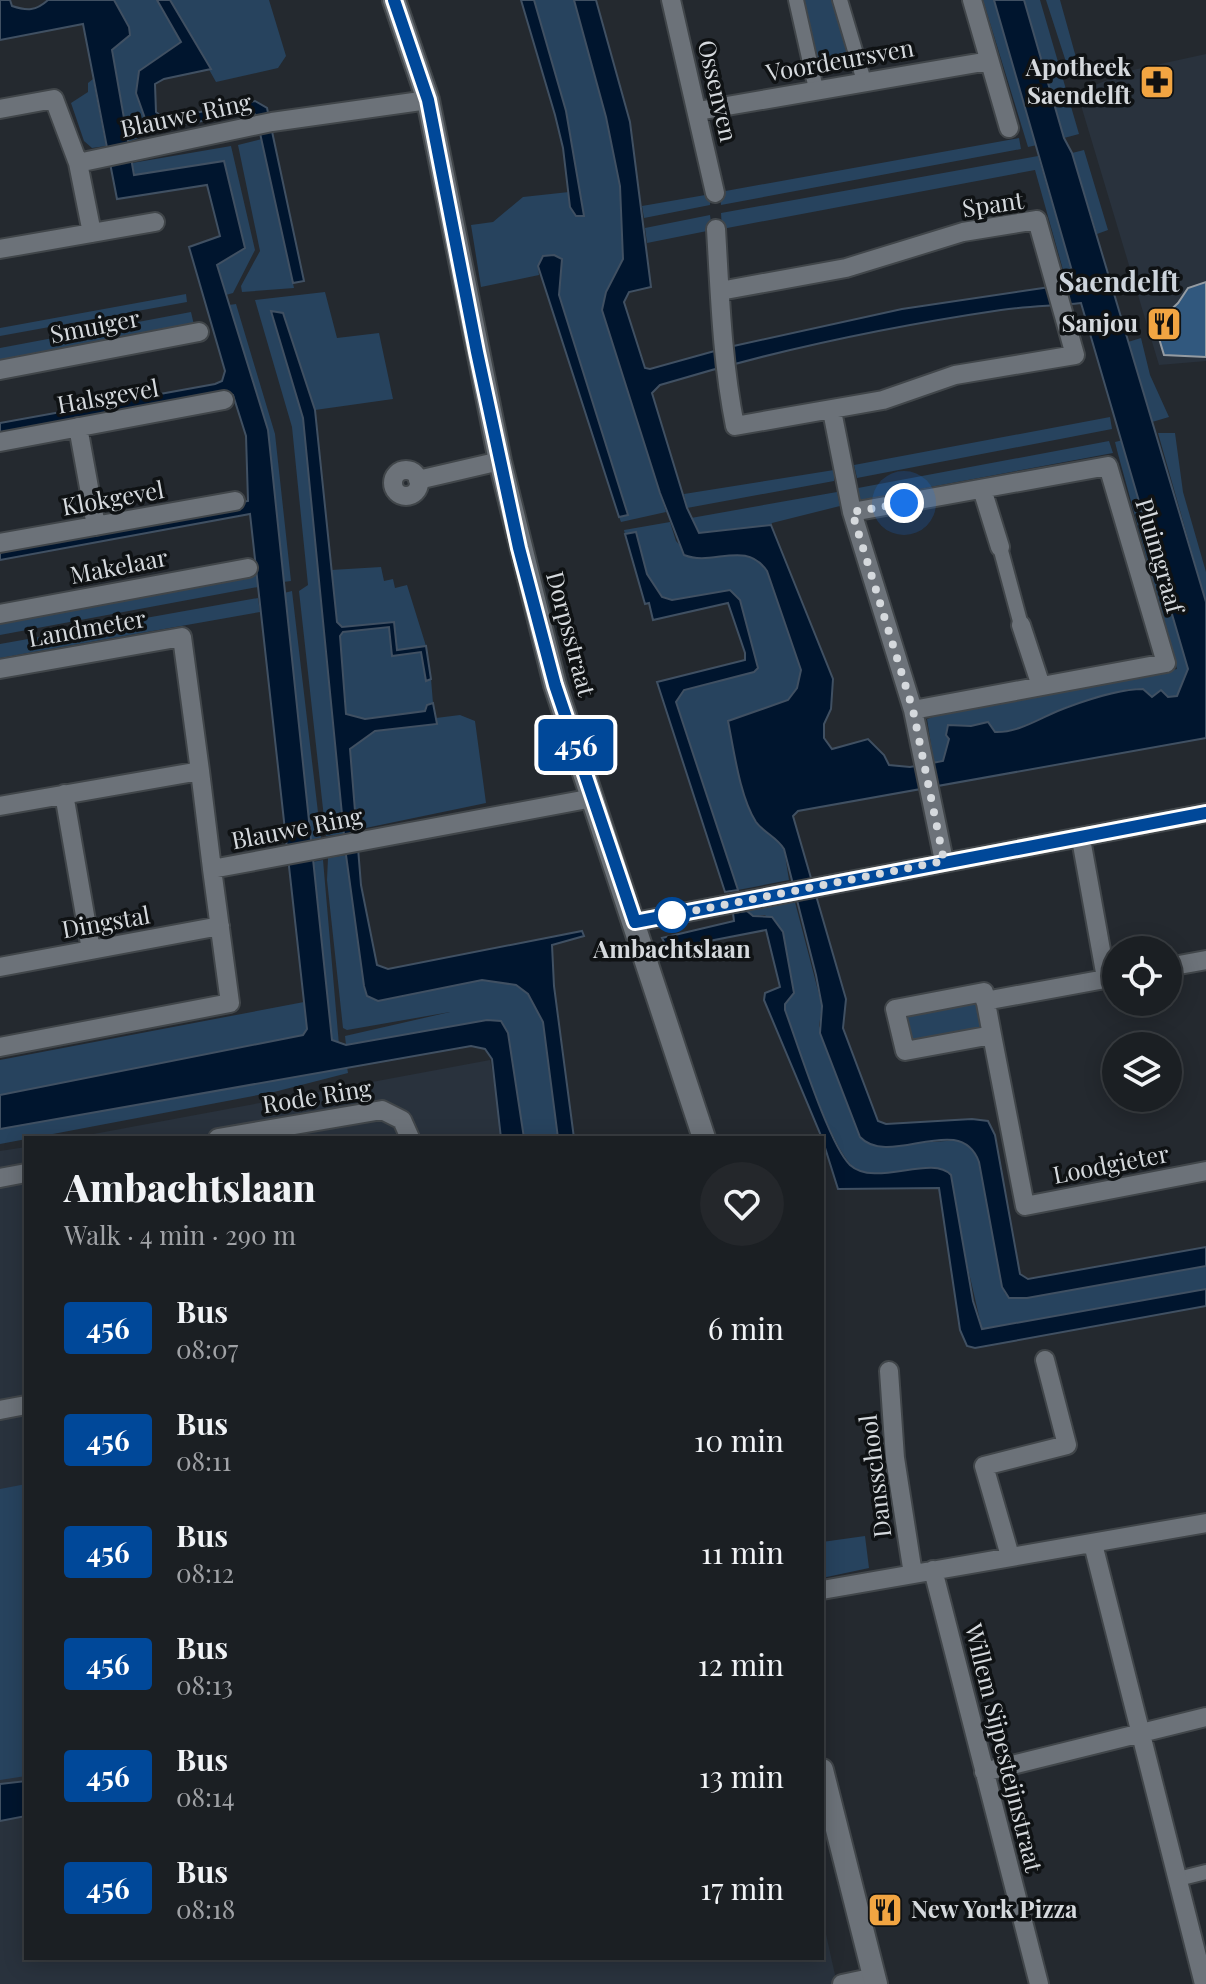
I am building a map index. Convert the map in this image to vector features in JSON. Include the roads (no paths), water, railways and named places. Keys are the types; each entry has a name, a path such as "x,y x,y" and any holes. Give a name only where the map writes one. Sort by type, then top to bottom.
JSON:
{"street":[{"name":"Dorpsstraat","path":"394,0 428,100 500,461 555,685 703,1136"},
{"name":"Ossenven","path":"671,0 715,193"},
{"path":"796,0 816,89"},
{"path":"840,0 864,81"},
{"path":"972,0 1009,128"},
{"name":"Voordeursven","path":"698,111 989,61"},
{"path":"0,109 54,99 78,163 92,233"},
{"name":"Blauwe Ring","path":"78,163 272,122 428,100"},
{"name":"Spant","path":"716,229 724,373 735,426 832,411 883,400 955,375 1075,355 1037,220 963,232 846,268 720,291"},
{"path":"0,249 155,222"},
{"name":"Smuiger","path":"0,370 199,332"},
{"name":"Halsgevel","path":"0,442 224,400"},
{"path":"832,411 852,512 913,710 944,861"},
{"path":"78,427 96,526"},
{"path":"418,480 500,461"},
{"name":"Pluimgraaf","path":"852,512 1108,466 1166,663 913,710"},
{"path":"982,489 1041,686"},
{"name":"Klokgevel","path":"0,543 235,501"},
{"name":"Makelaar","path":"0,614 248,568"},
{"name":"Blauwe Ring","path":"182,637 212,869 593,798"},
{"name":"Landmeter","path":"0,669 182,637"},
{"path":"0,806 200,771"},
{"path":"64,794 91,950"},
{"path":"635,922 1206,813"},
{"path":"1081,839 1102,936"},
{"path":"0,1047 230,1003 212,869"},
{"name":"Dingstal","path":"0,967 220,926"},
{"path":"1182,964 1206,960"},
{"path":"985,1001 1102,980"},
{"path":"984,992 985,1001 992,1035 905,1051 895,1009 984,992"},
{"name":"Loodgieter","path":"992,1035 1025,1206 1206,1171"},
{"name":"Rode Ring","path":"230,1136 382,1110 402,1120 409,1136"},
{"path":"0,1178 24,1173"},
{"path":"1010,1556 984,1466 1067,1445 1045,1360"},
{"name":"Dansschool","path":"889,1371 895,1458 913,1574"},
{"path":"0,1410 24,1405"},
{"path":"824,1590 1206,1523"},
{"path":"1093,1544 1204,1984"},
{"name":"Willem Sijpesteijnstraat","path":"933,1570 1039,1984"},
{"path":"984,1772 1206,1717"},
{"path":"824,1778 875,1981 842,1984"},
{"path":"1178,1879 1206,1872"}],"place":[{"name":"Apotheek Saendelft","path":"1157,82"},
{"name":"Sanjou","path":"1164,324"},
{"name":"Ambachtslaan","path":"672,915"},
{"name":"New York Pizza","path":"885,1910"}],"district":[{"name":"Saendelft","path":"1119,282"}]}
